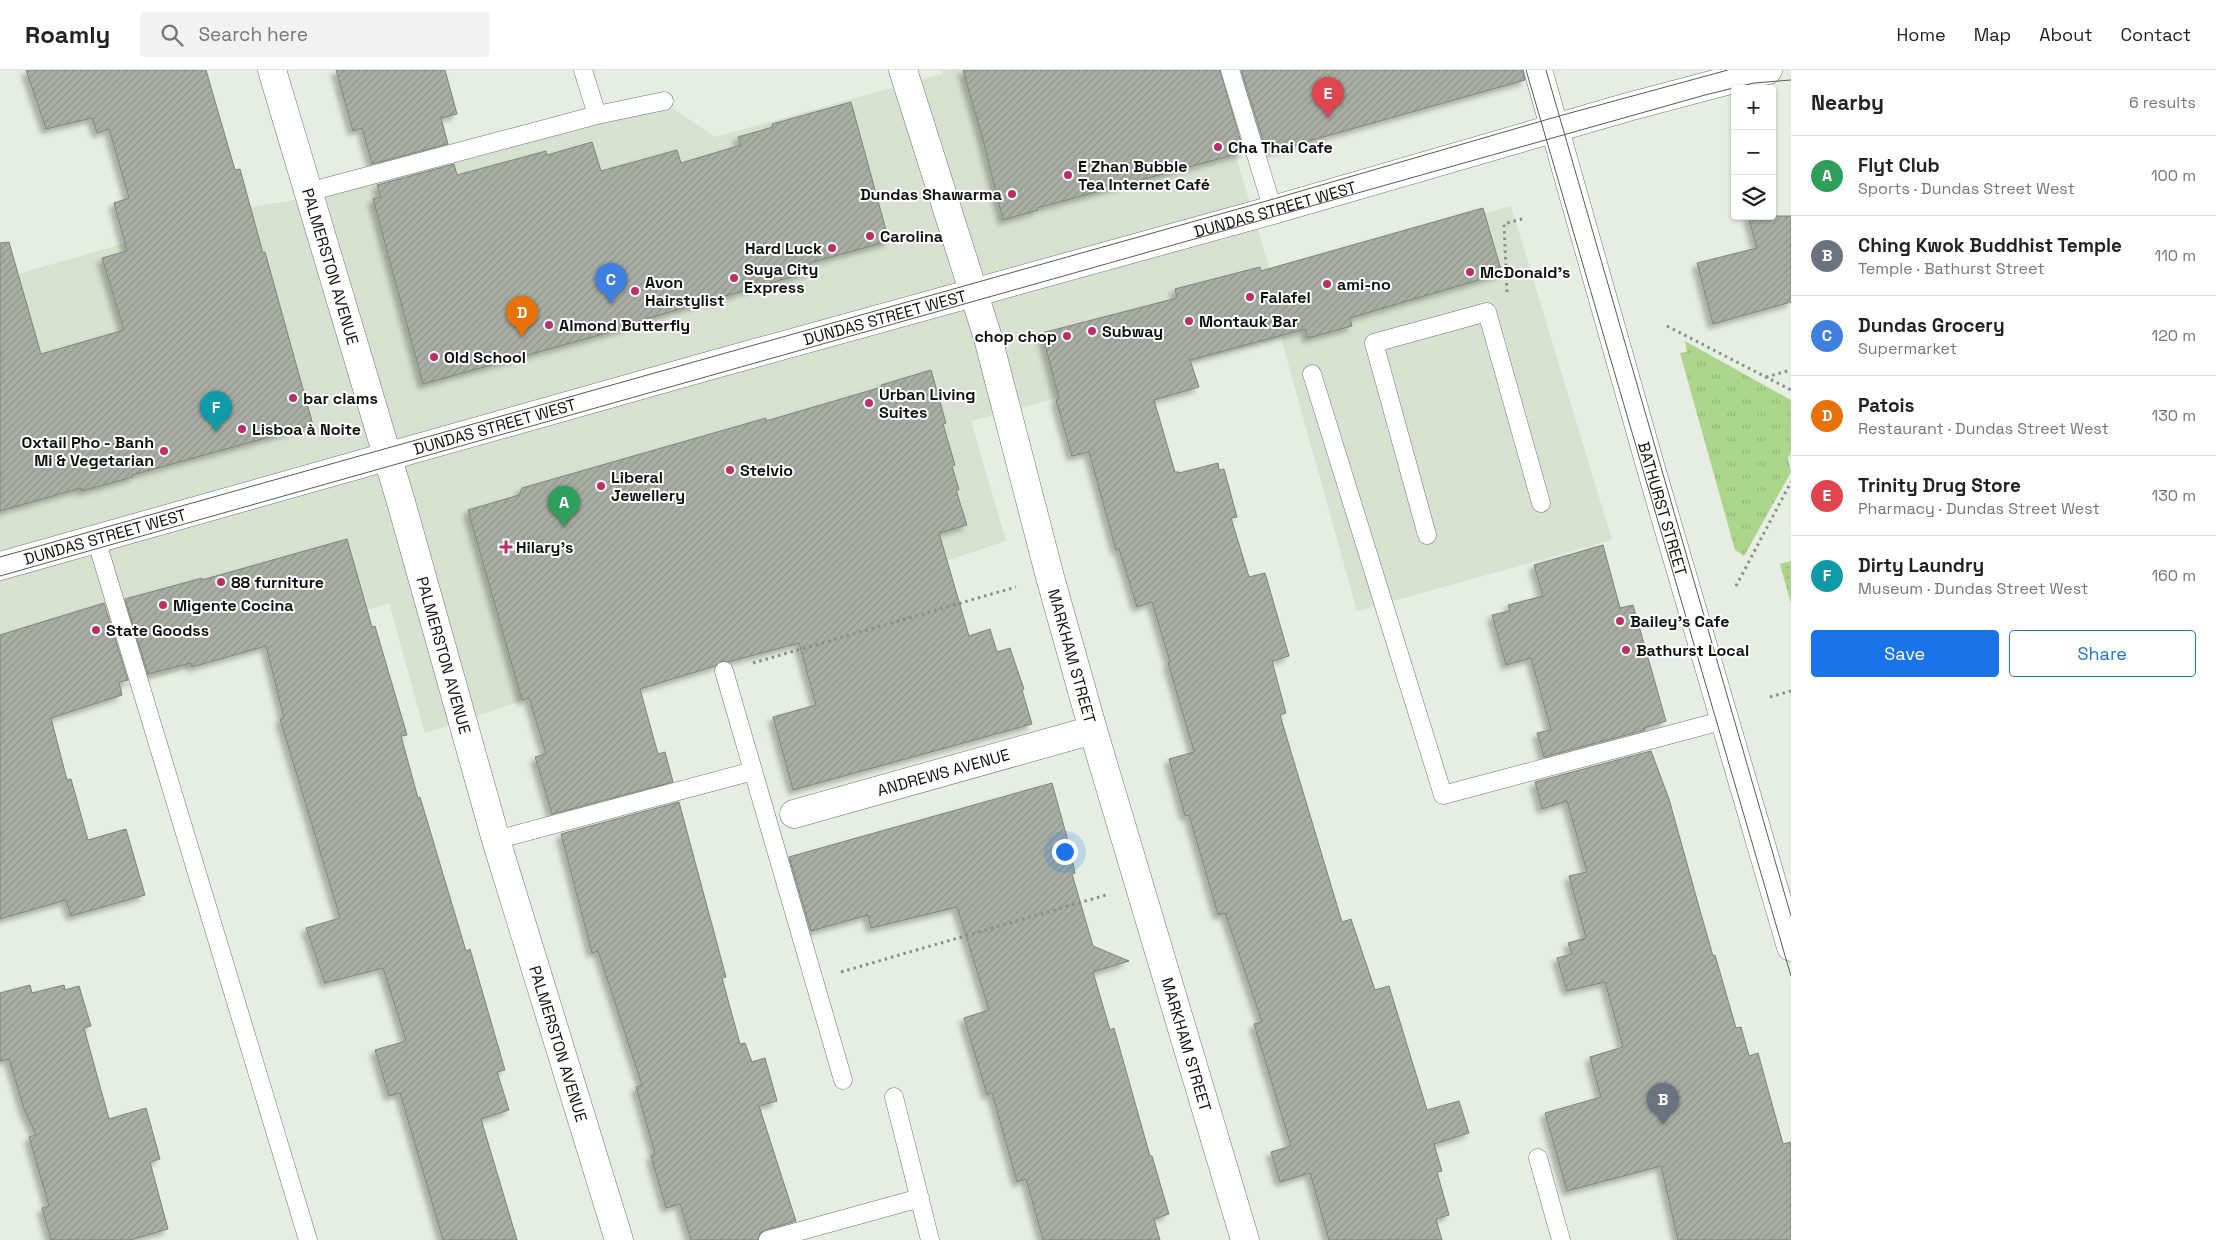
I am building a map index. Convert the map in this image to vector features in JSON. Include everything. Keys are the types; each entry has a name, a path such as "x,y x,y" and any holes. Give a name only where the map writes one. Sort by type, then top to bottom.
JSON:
{"street":[{"name":"PALMERSTON AVENUE","path":"272,70 387,456 496,840 619,1240"},
{"name":"MARKHAM STREET","path":"903,70 988,338 1050,577 1093,730 1245,1240"},
{"name":"BATHURST STREET","path":"1538,70 1791,947"},
{"name":"DUNDAS STREET WEST","path":"0,566 1768,70"},
{"name":"ANDREWS AVENUE","path":"794,814 1093,730"}],"lane":[{"path":"583,70 597,115"},
{"path":"1230,70 1273,210"},
{"path":"308,192 597,115 664,101"},
{"path":"1428,535 1374,343 1487,312 1541,503"},
{"path":"1312,374 1443,795 1725,720"},
{"path":"96,539 308,1240"},
{"path":"724,671 843,1080"},
{"path":"496,840 753,771"},
{"path":"894,1097 930,1240"},
{"path":"1538,1158 1561,1240"},
{"path":"768,1240 920,1198"}],"path":[{"path":"1487,312 1508,292 1504,224 1525,218"},
{"path":"1667,326 1791,390"},
{"path":"1765,377 1791,370"},
{"path":"1736,586 1791,482"},
{"path":"724,671 1050,577"},
{"path":"1770,697 1791,691"},
{"path":"814,980 1140,885"}],"shaded area":[{"path":"941,70 1210,70 1271,273 1511,206 1612,540 1357,611 1281,338 971,421 1006,541 425,733 389,603 65,708 0,727 0,279 252,207 342,192 669,106 715,137 942,74"}],"green space":[{"path":"1685,341 1791,400 1791,453 1788,458 1791,472 1744,556 1735,550 1680,353 1687,352"},
{"path":"1791,561 1791,604 1780,564"}],"building":[{"path":"26,70 206,70 235,170 240,169 313,425 132,475 133,477 82,491 81,488 0,511 0,243 9,242 41,354 124,330 102,258 127,251 114,203 129,198 109,129 97,133 92,118 46,129"},
{"path":"336,70 445,70 457,114 441,118 448,144 372,164 362,128 353,131"},
{"path":"963,70 1220,70 1244,152 1037,208 1038,210 1003,220"},
{"path":"1241,70 1523,70 1525,80 1270,152 1268,145 1265,146"},
{"path":"851,102 889,241 809,263 812,271 632,323 632,326 423,384 373,199 381,197 377,185 454,164 457,175 546,151 547,155 592,142 601,171 677,150 681,163 741,145 738,137 773,127 772,124"},
{"path":"1483,208 1502,273 1350,318 1352,326 1308,338 1305,329 1190,360 1199,387 1154,400 1175,472 1179,473 1218,463 1219,470 1224,469 1237,517 1231,518 1249,577 1265,573 1289,656 1272,661 1286,713 1280,715 1342,922 1351,919 1375,990 1389,986 1427,1110 1459,1101 1469,1133 1434,1144 1442,1171 1437,1172 1449,1215 1436,1219 1442,1240 1329,1240 1310,1173 1280,1182 1271,1152 1291,1146 1254,1024 1262,1022 1225,913 1218,915 1189,815 1185,816 1169,759 1194,752 1168,663 1170,662 1152,602 1137,607 1119,549 1116,550 1089,452 1072,456 1056,400 1059,399 1042,333 1177,298 1175,289 1260,267 1261,271"},
{"path":"1776,216 1791,216 1791,302 1713,324 1697,263 1757,248 1749,220 1776,220"},
{"path":"931,370 946,423 943,424 955,465 952,466 959,490 956,490 967,525 939,533 969,636 990,629 997,652 1010,648 1024,689 1022,690 1032,724 793,790 773,717 816,705 799,643 728,662 722,661 715,666 640,689 658,754 665,752 673,782 552,814 535,757 546,754 529,698 522,700 468,510 519,495 522,488 766,418 766,421 882,387 881,385"},
{"path":"347,539 372,627 375,626 407,735 401,736 418,798 420,797 466,951 470,949 505,1070 497,1072 509,1110 481,1119 517,1240 443,1240 400,1093 389,1096 375,1050 406,1041 383,968 325,983 306,928 340,918 280,719 284,718 266,646 192,667 191,663 148,674 125,599 202,578 202,580"},
{"path":"1603,545 1620,608 1633,605 1666,721 1644,728 1645,730 1544,757 1537,733 1551,730 1531,658 1506,665 1492,615 1510,611 1508,605 1543,596 1534,565"},
{"path":"104,603 128,680 119,682 122,695 51,718 67,780 71,779 88,840 126,829 145,895 71,916 66,900 0,919 0,635"},
{"path":"1651,751 1669,799 1713,956 1715,955 1736,1028 1741,1027 1749,1056 1758,1053 1783,1144 1791,1142 1791,1240 1678,1240 1661,1166 1567,1191 1545,1113 1601,1097 1590,1057 1623,1047 1605,982 1567,991 1557,958 1572,954 1568,943 1586,938 1569,876 1587,872 1567,801 1542,809 1535,782"},
{"path":"1052,783 1073,859 1075,873 1072,874 1093,946 1129,961 1093,972 1110,1030 1114,1028 1150,1156 1152,1156 1169,1214 1154,1219 1160,1240 1043,1240 1026,1179 1017,1182 992,1093 987,1095 964,1018 989,1010 957,907 871,928 868,915 811,931 789,857"},
{"path":"679,802 726,977 722,978 740,1044 745,1043 752,1062 765,1058 777,1101 759,1106 796,1221 765,1230 760,1233 758,1240 691,1240 680,1204 666,1208 651,1156 655,1154 636,1087 642,1085 598,951 592,953 561,834"},
{"path":"30,985 32,993 64,985 65,990 79,986 91,1026 84,1028 109,1119 146,1108 160,1159 150,1162 168,1229 130,1240 51,1240 42,1208 49,1206 29,1137 36,1135 24,1109 9,1059 0,1061 0,993"}],"tram line":[{"path":"1526,70 1791,976"},
{"path":"1546,70 1791,916"},
{"path":"0,557 1270,200 1559,116 1728,70"},
{"path":"0,576 1705,95 1754,83 1791,80"}],"place":[{"name":"Trinity Drug Store","path":"1328,118"},
{"name":"Cha Thai Cafe","path":"1218,147"},
{"name":"E Zhan Bubble Tea Internet Café","path":"1068,175"},
{"name":"Dundas Shawarma","path":"1012,194"},
{"name":"Carolina","path":"870,236"},
{"name":"Hard Luck","path":"832,248"},
{"name":"McDonald's","path":"1470,272"},
{"name":"Suya City Express","path":"734,278"},
{"name":"ami-no","path":"1327,284"},
{"name":"Avon Hairstylist","path":"635,291"},
{"name":"Falafel","path":"1250,297"},
{"name":"Dundas Grocery","path":"611,304"},
{"name":"Montauk Bar","path":"1189,321"},
{"name":"Almond Butterfly","path":"549,325"},
{"name":"Subway","path":"1092,331"},
{"name":"chop chop","path":"1067,336"},
{"name":"Patois","path":"522,337"},
{"name":"Old School","path":"434,357"},
{"name":"bar clams","path":"293,398"},
{"name":"Urban Living Suites","path":"869,403"},
{"name":"Lisboa à Noite","path":"242,429"},
{"name":"Dirty Laundry","path":"216,432"},
{"name":"Oxtail Pho - Banh Mi & Vegetarian","path":"164,451"},
{"name":"Stelvio","path":"730,470"},
{"name":"Liberal Jewellery","path":"601,486"},
{"name":"Flyt Club","path":"564,527"},
{"name":"Hilary's","path":"506,547"},
{"name":"88 furniture","path":"221,582"},
{"name":"Migente Cocina","path":"163,605"},
{"name":"Bailey's Cafe","path":"1620,621"},
{"name":"State Goodss","path":"96,630"},
{"name":"Bathurst Local","path":"1626,650"},
{"name":"Ching Kwok Buddhist Temple","path":"1663,1124"}]}
